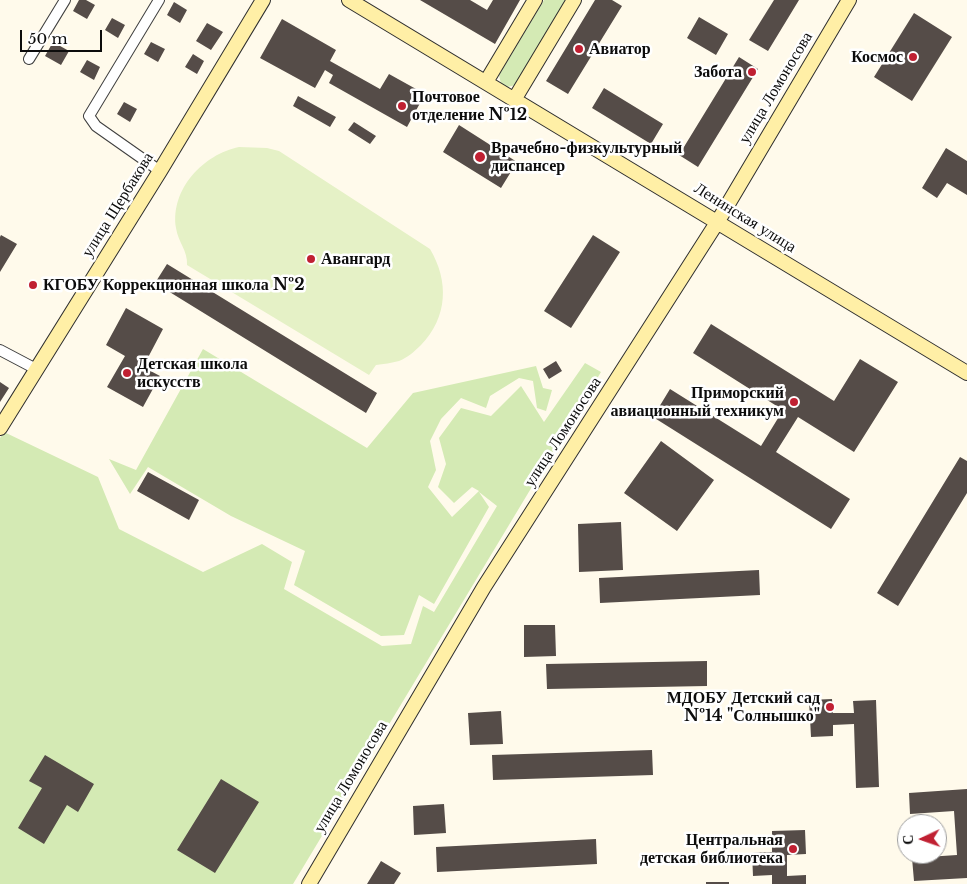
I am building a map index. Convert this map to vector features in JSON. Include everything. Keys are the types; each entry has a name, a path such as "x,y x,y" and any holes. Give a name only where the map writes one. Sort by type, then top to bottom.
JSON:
{"main road":[{"name":"улица Щербакова","path":"0,428 160,171 263,0"},
{"name":"Ленинская улица","path":"349,0 967,373"},
{"path":"486,82 535,0"},
{"path":"514,100 574,0"},
{"name":"улица Ломоносова","path":"309,884 484,587 718,221 849,0"}],"street":[{"path":"29,59 65,0"},
{"path":"159,0 89,116 96,126 160,171"},
{"path":"0,350 36,369"}],"green space":[{"path":"544,0 567,0 516,85 507,87 501,84 499,75"},
{"name":"Авангард","path":"239,147 267,148 279,151 430,249 436,261 443,286 441,311 430,334 414,352 399,361 376,365 369,375 187,265 186,255 176,228 178,200 184,187 202,165 226,151"},
{"path":"203,349 367,448 413,393 536,366 543,388 552,390 546,411 537,408 533,381 519,378 490,396 486,408 461,398 441,419 430,441 436,470 428,487 452,517 479,491 472,487 454,503 438,487 446,464 439,438 461,408 491,416 521,386 544,422 585,363 601,372 293,884 0,884 0,438 4,432 98,477 119,529 203,572 262,544 292,562 284,589 382,646 411,644 423,606 434,612 497,506 479,492 489,507 434,604 419,595 404,635 381,636 294,585 305,551 231,516 148,467 130,494 109,459 136,470"}],"building":[{"path":"79,0 86,0 95,5 87,19 73,11"},
{"path":"420,0 470,0 487,10 493,0 520,0 495,44"},
{"path":"595,0 612,0 622,6 568,94 546,81"},
{"path":"774,0 799,0 768,51 749,40"},
{"path":"174,2 187,10 180,23 167,15"},
{"name":"Космос","path":"914,13 952,37 912,101 874,77"},
{"path":"699,17 728,34 716,55 687,38"},
{"path":"112,18 125,25 118,38 105,30"},
{"path":"282,19 336,50 330,61 380,89 389,74 425,94 407,127 329,83 333,75 325,70 315,88 260,58"},
{"path":"207,23 223,32 211,50 196,41"},
{"path":"53,42 69,51 61,65 45,56"},
{"path":"151,42 165,49 158,62 144,54"},
{"path":"193,54 204,61 197,74 185,67"},
{"path":"739,57 758,69 698,167 679,155"},
{"path":"87,60 100,67 94,80 80,72"},
{"path":"604,88 663,124 651,144 592,108"},
{"path":"298,96 336,117 330,127 293,106"},
{"path":"124,102 137,109 130,122 117,114"},
{"path":"354,122 376,136 370,144 348,130"},
{"name":"Врачебно-физкультурный диспансер","path":"459,125 517,162 501,188 443,152"},
{"path":"946,148 967,161 967,195 947,183 937,198 922,188"},
{"path":"1,235 17,244 0,272 0,237"},
{"path":"593,235 620,252 571,328 544,311"},
{"path":"167,264 377,393 366,413 155,283"},
{"path":"126,308 163,329 143,367 160,376 143,407 107,387 125,356 106,345"},
{"path":"711,324 834,401 860,359 898,382 854,452 798,417 776,452 850,499 831,529 653,417 670,389 761,446 783,410 693,353"},
{"path":"556,361 562,371 549,379 543,369"},
{"path":"0,382 9,388 0,402"},
{"path":"661,441 714,480 677,531 624,493"},
{"path":"960,457 967,461 967,493 898,606 877,593"},
{"path":"148,472 199,500 189,520 137,491"},
{"path":"621,522 623,570 579,572 578,524"},
{"path":"759,570 760,595 600,603 599,578"},
{"path":"524,625 555,625 556,656 524,657"},
{"path":"707,661 707,686 547,689 546,664"},
{"path":"832,699 833,713 854,713 853,701 876,700 879,787 856,788 854,724 833,725 833,736 811,737 809,700"},
{"path":"501,711 503,744 470,745 468,713"},
{"path":"652,750 653,775 493,780 492,755"},
{"path":"45,755 94,784 78,812 67,805 44,844 18,828 42,788 29,781"},
{"path":"221,779 259,802 215,873 177,850"},
{"path":"967,789 967,878 914,881 913,864 947,864 947,856 957,855 954,811 910,814 909,793"},
{"path":"444,804 446,833 414,835 413,806"},
{"path":"805,830 806,854 787,855 787,876 806,875 806,884 772,884 772,875 753,876 752,853 772,852 772,831"},
{"path":"596,839 597,864 437,872 436,847"},
{"path":"381,861 401,873 394,884 367,884"},
{"path":"706,882 729,882 729,884 706,884"}],"place":[{"name":"Авиатор","path":"579,49"},
{"name":"Космос","path":"913,57"},
{"name":"Забота","path":"752,72"},
{"name":"Почтовое отделение №12","path":"402,106"},
{"name":"Врачебно-физкультурный диспансер","path":"480,157"},
{"name":"Авангард","path":"311,259"},
{"name":"КГОБУ Коррекционная школа №2","path":"33,285"},
{"name":"Детская школа искусств","path":"127,373"},
{"name":"Приморский авиационный техникум","path":"794,402"},
{"name":"МДОБУ Детский сад №14 \"Солнышко\"","path":"830,707"},
{"name":"Центральная детская библиотека","path":"793,849"}]}
